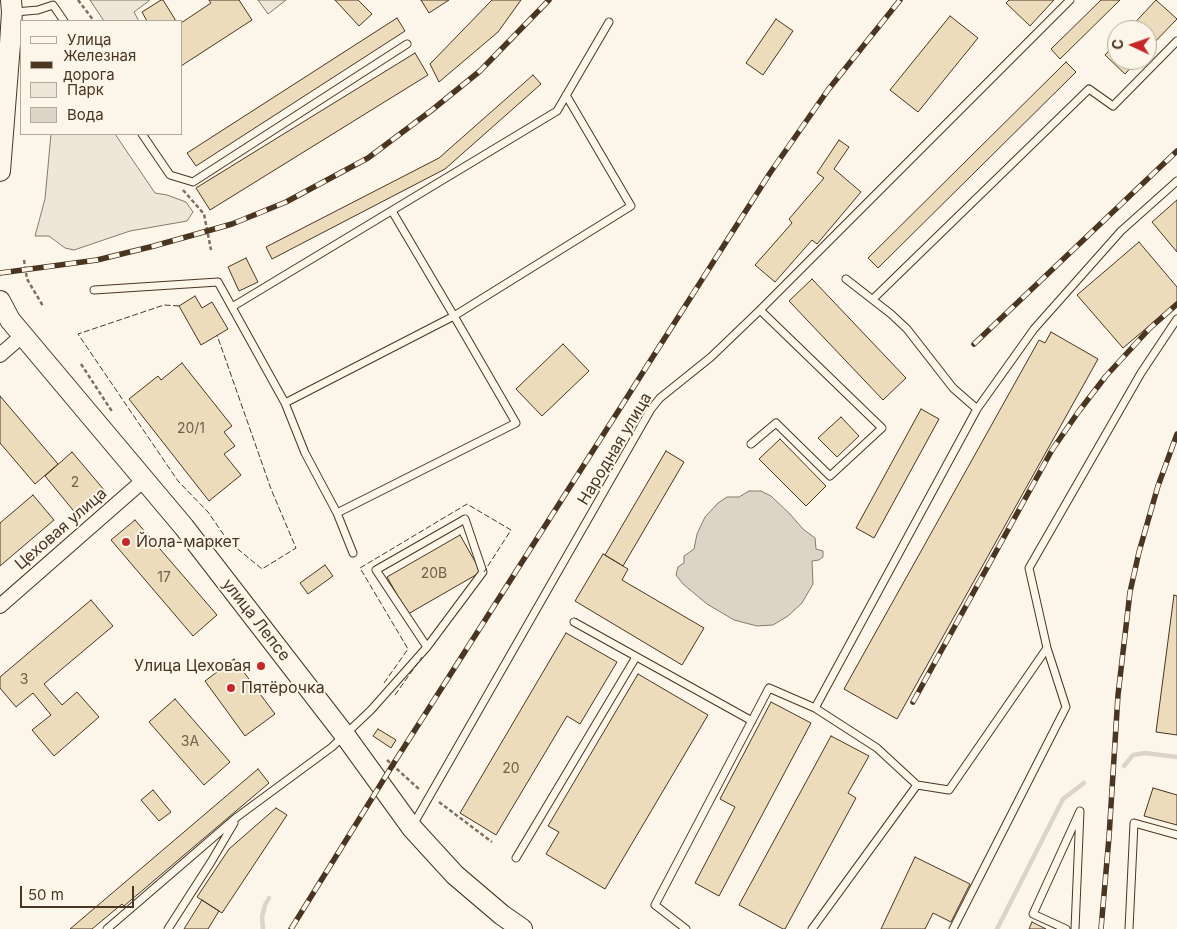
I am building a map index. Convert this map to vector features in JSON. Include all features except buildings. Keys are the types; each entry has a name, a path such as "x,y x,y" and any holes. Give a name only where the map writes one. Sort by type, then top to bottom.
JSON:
{"main road":[{"path":"0,171 5,44 11,6"},
{"name":"улица Лепсе","path":"0,301 10,320 184,527 344,734 412,828 455,875 502,915 522,929"}],"street":[{"path":"0,355 23,335"},
{"name":"Цеховая улица","path":"0,606 145,480"}],"lane":[{"name":"Народная улица","path":"412,828 651,409 660,398 711,357 760,310 1070,0"},
{"path":"11,6 38,10 53,5 63,20"},
{"path":"232,307 557,111 609,22"},
{"path":"873,300 1089,89 1113,106 1177,41"},
{"path":"143,135 170,175 193,182 406,44"},
{"path":"286,403 454,316 630,206 566,96"},
{"path":"815,708 977,409 1034,330 1121,231 1177,181"},
{"path":"338,513 516,423 392,210"},
{"path":"846,279 907,330 954,388 977,409"},
{"path":"94,290 218,282 286,403 305,453 338,513 353,553"},
{"path":"751,444 776,423 830,476 882,428 760,310"},
{"path":"953,929 1066,707 1047,648 1029,568 1141,373 1177,319"},
{"path":"107,929 237,817 332,747 381,699 427,647 483,572 465,519 376,570 427,647"},
{"path":"574,622 752,721"},
{"path":"686,929 655,904 769,688 815,708 877,748 917,785 949,790 1047,648"},
{"path":"516,858 636,658"},
{"path":"812,929 917,785"},
{"path":"1066,929 1033,914 1080,811 1075,929"},
{"path":"168,929 237,817"},
{"path":"1129,929 1134,823 1177,835"}],"path":[{"path":"78,0 93,20"},
{"path":"170,175 204,214 211,250"},
{"path":"24,260 27,279 43,306"},
{"path":"81,364 116,419"}],"green space":[{"path":"90,0 150,0 134,12 138,20 103,20"},
{"path":"258,0 286,0 268,14"},
{"path":"51,135 116,135 155,193 186,202 193,212 187,221 130,231 74,250 65,248 49,236 35,236 45,199"}],"water":[{"path":"749,491 761,491 771,496 803,529 815,538 816,549 823,551 823,557 812,561 813,584 802,603 788,616 773,625 757,626 734,620 707,604 683,584 676,575 678,567 684,563 684,556 694,549 697,534 705,517 718,503 727,497 739,497"}],"waterway":[{"path":"1124,766 1133,755 1145,753 1177,757"},
{"path":"997,929 1063,799 1084,783"},
{"path":"263,929 262,917 269,898"}],"railway":[{"path":"0,273 97,260 154,246 232,224 286,202 368,158 432,110 480,71 549,0"},
{"path":"291,929 392,766 770,173 828,90 900,0"},
{"path":"974,344 1177,151"},
{"path":"913,702 1052,450 1106,376 1150,328 1177,304"},
{"path":"1101,929 1118,695 1130,592 1139,552 1158,486 1177,434"}],"fence":[{"path":"179,306 164,305 78,334 178,481 208,512 228,541 262,569 296,548 271,489 217,335"},
{"path":"384,683 408,649 360,568 467,504 511,530 484,572"},
{"path":"395,695 422,657"}],"place":[{"name":"Йола-маркет","path":"126,542"},
{"name":"Улица Цеховая","path":"261,666"},
{"name":"Пятёрочка","path":"231,688"}]}
